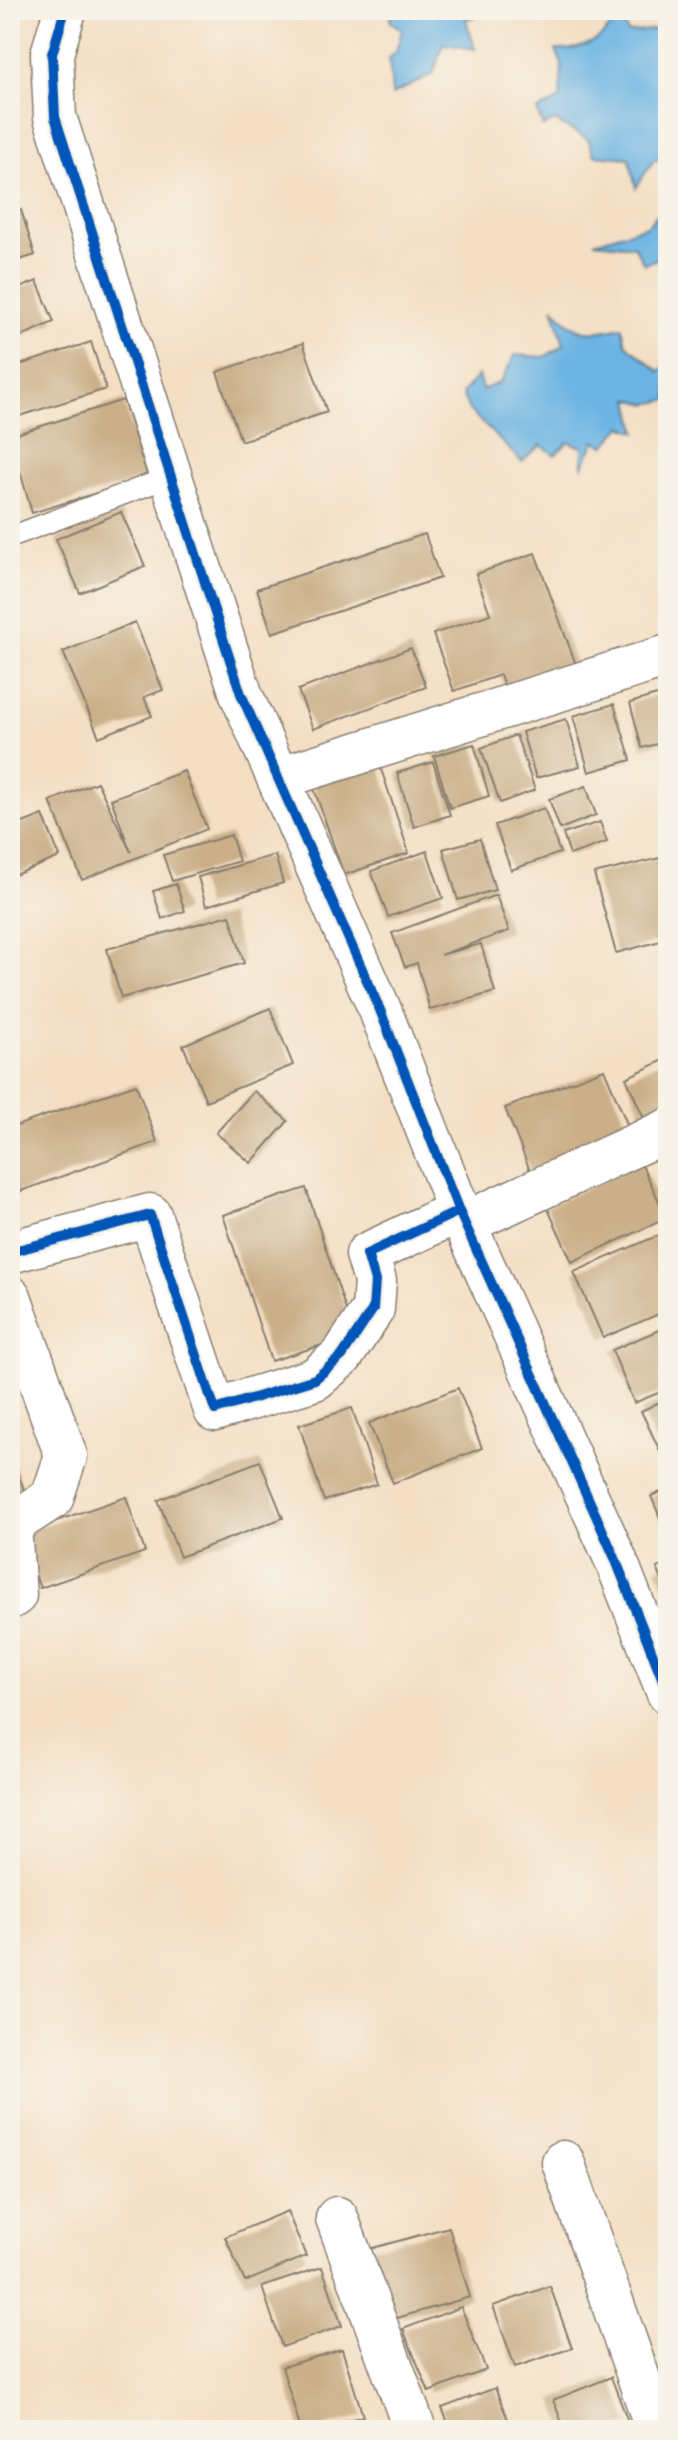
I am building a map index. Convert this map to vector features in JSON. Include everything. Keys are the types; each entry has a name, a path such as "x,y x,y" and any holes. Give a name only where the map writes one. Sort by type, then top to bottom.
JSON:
{"street":[{"path":"65,10 52,54 55,117 241,694 380,1010 462,1217 615,1558 668,1693"},
{"path":"279,778 668,656"},
{"path":"10,1252 150,1215 215,1410 315,1379 342,1356 373,1309 375,1281 367,1254 668,1130"},
{"path":"10,1297 66,1456 52,1498 10,1526 15,1595 10,1598"},
{"path":"563,2162 657,2430"},
{"path":"337,2218 415,2430"}],"lane":[{"path":"10,537 172,476"}],"water":[{"path":"392,10 501,10 466,19 475,49 443,44 433,74 392,95 389,58 396,52 402,30 390,21"},
{"path":"620,12 628,33 656,29 668,35 668,155 653,161 636,188 629,158 594,155 588,139 555,121 543,127 537,111 560,99 562,64 556,50 576,48 594,41 609,29"},
{"path":"666,205 668,274 659,258 644,264 634,246 594,242 647,226"},
{"path":"553,307 576,328 591,332 622,327 626,344 659,371 668,365 668,400 647,404 630,399 637,432 622,426 605,446 595,441 582,468 583,447 568,442 555,455 541,445 522,462 469,410 462,394 478,375 482,390 501,382 515,355 544,357 564,345"}],"building":[{"path":"21,210 35,255 10,263 10,213"},
{"path":"37,281 54,322 10,341 10,292"},
{"path":"91,342 106,389 10,419 10,368"},
{"path":"303,343 327,412 241,441 217,372"},
{"path":"123,400 148,477 32,513 10,436"},
{"path":"121,512 145,566 80,593 56,539"},
{"path":"425,534 440,578 272,633 257,589"},
{"path":"535,553 579,673 509,698 500,675 454,691 433,634 490,614 476,574"},
{"path":"135,622 163,690 144,697 152,716 99,737 63,652"},
{"path":"411,648 426,687 313,729 298,690"},
{"path":"667,692 668,741 642,748 630,703"},
{"path":"614,704 631,760 589,772 573,716"},
{"path":"566,719 580,766 536,778 522,732"},
{"path":"516,735 535,790 500,803 481,748"},
{"path":"474,744 489,796 450,808 434,756"},
{"path":"378,760 409,853 344,875 312,783"},
{"path":"433,762 450,815 414,827 397,773"},
{"path":"184,771 207,829 82,880 50,801 97,782 131,852 111,799"},
{"path":"586,786 596,815 560,829 549,799"},
{"path":"544,808 560,853 511,870 495,825"},
{"path":"43,815 60,857 10,877 10,828"},
{"path":"600,822 607,842 570,855 563,834"},
{"path":"231,835 239,861 172,881 163,855"},
{"path":"480,839 495,890 458,900 443,849"},
{"path":"427,851 443,898 388,917 371,871"},
{"path":"275,855 283,883 206,906 198,877"},
{"path":"668,856 668,939 616,953 594,874"},
{"path":"176,884 185,911 162,919 153,891"},
{"path":"496,895 509,931 440,955 481,944 495,992 430,1010 417,963 405,967 392,933"},
{"path":"230,915 244,963 121,998 107,949"},
{"path":"270,1008 293,1065 206,1101 183,1045"},
{"path":"668,1058 668,1115 647,1125 626,1078"},
{"path":"604,1069 633,1138 533,1178 505,1108"},
{"path":"136,1084 157,1142 10,1195 10,1128"},
{"path":"254,1091 288,1121 251,1163 216,1133"},
{"path":"641,1163 667,1218 572,1262 547,1207"},
{"path":"306,1188 354,1335 271,1361 223,1215"},
{"path":"668,1231 668,1310 603,1338 574,1272"},
{"path":"668,1326 668,1389 634,1403 612,1350"},
{"path":"458,1388 482,1448 393,1483 369,1423"},
{"path":"668,1398 668,1468 641,1411"},
{"path":"352,1408 377,1484 324,1501 299,1425"},
{"path":"10,1454 25,1492 10,1497"},
{"path":"260,1461 283,1518 180,1557 158,1500"},
{"path":"668,1489 668,1537 651,1496"},
{"path":"126,1497 145,1552 40,1588 21,1533"},
{"path":"668,1564 668,1594 657,1568"},
{"path":"287,2211 306,2256 245,2282 225,2237"},
{"path":"449,2227 470,2297 390,2320 369,2249"},
{"path":"322,2267 342,2326 282,2347 262,2287"},
{"path":"550,2286 572,2348 515,2367 493,2306"},
{"path":"461,2307 486,2370 429,2392 403,2329"},
{"path":"342,2349 363,2416 314,2430 301,2430 282,2367"},
{"path":"611,2377 629,2424 614,2430 565,2430 553,2400"},
{"path":"495,2388 512,2430 451,2430 442,2408"}],"cycle path":[{"path":"65,10 52,54 55,117 241,694 380,1010 459,1211 615,1558 668,1693"},
{"path":"10,1252 150,1215 215,1410 315,1379 342,1356 373,1309 375,1281 367,1254 459,1211"}]}
